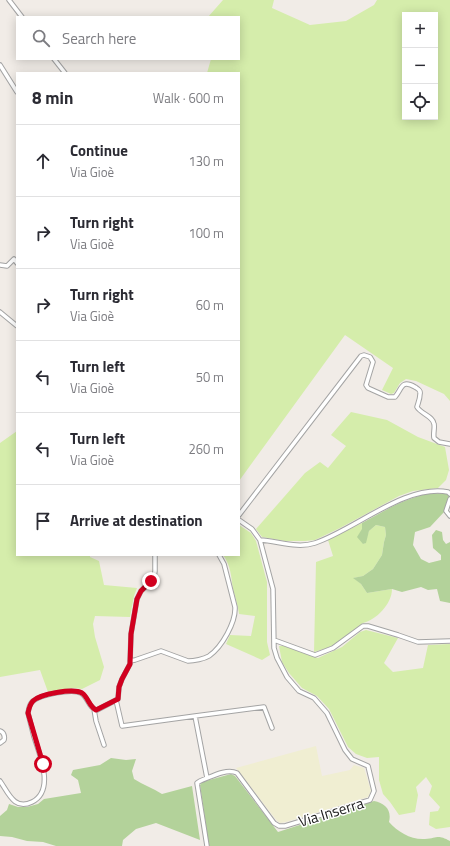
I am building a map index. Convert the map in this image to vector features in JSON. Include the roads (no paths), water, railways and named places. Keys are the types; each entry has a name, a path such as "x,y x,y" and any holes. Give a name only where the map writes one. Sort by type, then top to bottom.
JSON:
{"street":[{"path":"9,0 21,16"},
{"path":"55,60 64,72"},
{"path":"0,65 16,90"},
{"path":"0,265 7,266 14,259 16,262"},
{"path":"0,312 16,325"},
{"path":"240,513 361,356 364,355 370,356 373,362 366,384 368,388 392,398 395,397 405,384 409,384 417,388 420,391 417,408 434,422 434,438 439,442 450,444"},
{"path":"260,540 285,544 314,543 340,532 412,494 429,491 444,491 450,494"},
{"path":"450,499 446,511 450,516"},
{"name":"Via Inserra","path":"207,778 227,771 237,773 274,823 279,826 285,826 370,800 374,791 368,766 352,759 345,750 327,713 314,698 299,691 287,677 277,658 274,640 273,589 260,540 252,529 240,521"},
{"path":"94,709 99,709 118,699 119,687 130,664 131,634 137,599 141,591 154,578 155,556"},
{"path":"130,661 161,651 188,661 192,661 208,656 224,641 236,614 224,564 220,556"},
{"path":"274,640 315,655 333,648 363,626 368,626 418,642 450,641"},
{"path":"0,781 13,801 21,804 29,804 37,800 41,793 44,783 43,764 28,713 30,704 42,696 74,691 84,695 94,709 96,721 104,745"},
{"path":"116,700 122,726 264,707 272,728"},
{"path":"195,716 207,778 199,781 197,785 207,846"},
{"path":"0,731 3,733 5,738 0,743"}]}
